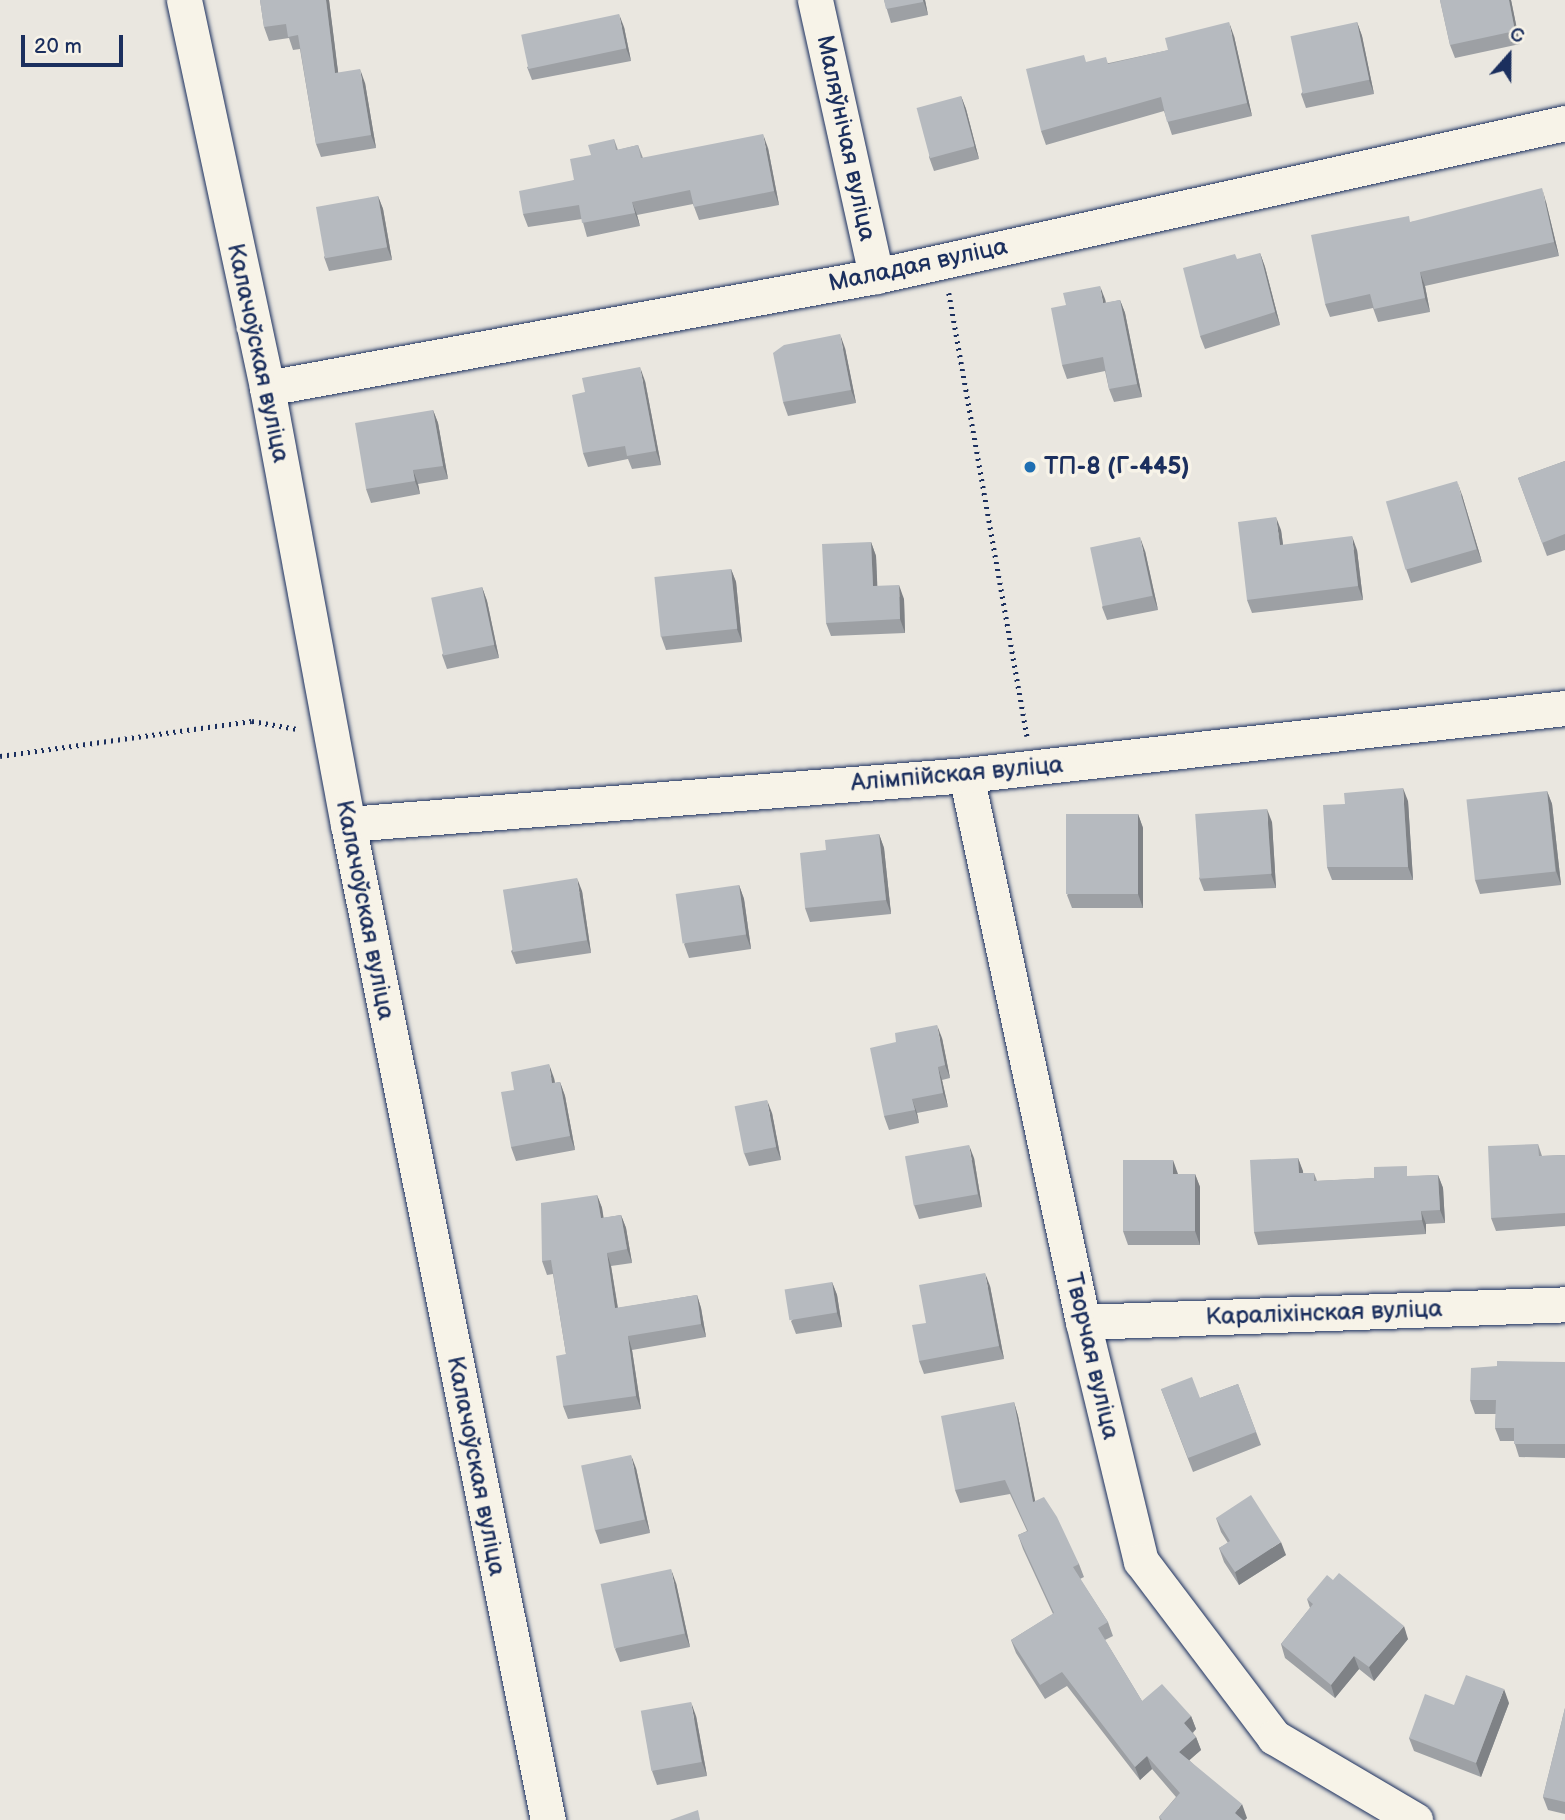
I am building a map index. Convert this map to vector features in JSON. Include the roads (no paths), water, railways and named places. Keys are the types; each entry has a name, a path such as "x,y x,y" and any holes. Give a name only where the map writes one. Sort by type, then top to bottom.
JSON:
{"street":[{"name":"Калачоўская вуліца","path":"184,0 267,388 348,824 548,1820"},
{"name":"Маляўнічая вуліца","path":"815,0 876,276"},
{"name":"Маладая вуліца","path":"267,388 876,276 1565,122"},
{"name":"Алімпійская вуліца","path":"348,824 966,775 1565,708"},
{"name":"Творчая вуліца","path":"966,775 1083,1322 1141,1561 1274,1737 1415,1820"},
{"name":"Караліхінская вуліца","path":"1083,1322 1565,1304"}],"place":[{"name":"ТП-8 (Г-445)","path":"1030,467"}]}
